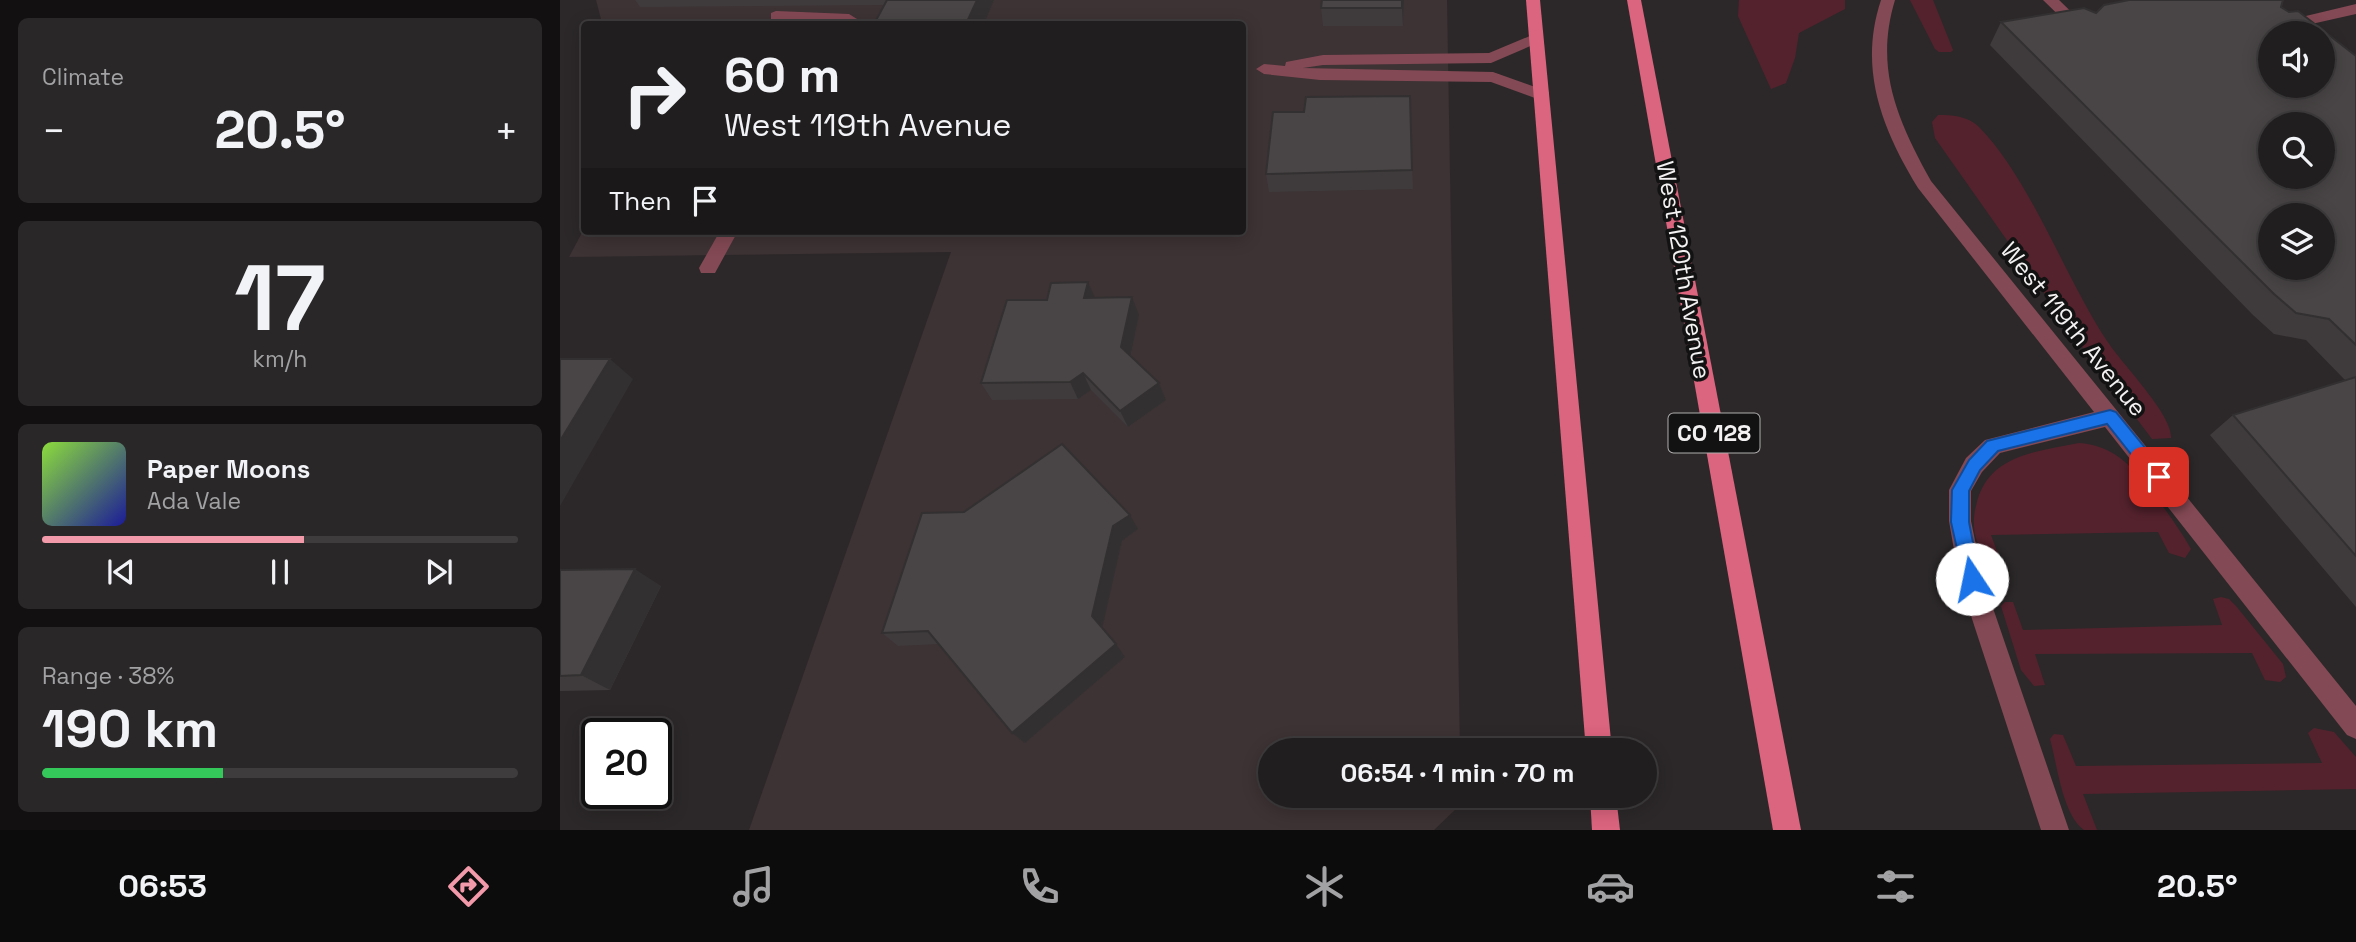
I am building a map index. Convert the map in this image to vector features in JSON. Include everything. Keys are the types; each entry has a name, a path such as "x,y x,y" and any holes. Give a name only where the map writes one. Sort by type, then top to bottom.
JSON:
{"main road":[{"path":"1534,0 1598,738"},
{"name":"West 120th Avenue","path":"1634,0 1787,830"},
{"path":"1604,808 1606,830"}],"lane":[{"name":"West 119th Avenue","path":"1888,0 1877,41 1880,79 1894,129 1924,184 2356,726"},
{"path":"2050,0 2081,29"},
{"path":"2298,21 2352,6"},
{"path":"776,16 849,19 848,21"},
{"path":"1537,38 1491,58 1323,60 1264,69 1320,75 1493,77 1543,96"},
{"path":"708,268 727,235"},
{"path":"2055,830 1972,579 1960,522 1960,490 1974,465 1993,446 2110,416"}],"shaded area":[{"path":"596,0 1447,0 1460,738 1258,738 1258,808 1457,808 1434,830 749,830 951,252 569,257 581,235 1246,235 1246,21 601,19"},
{"path":"1739,0 1845,0 1845,9 1799,33 1795,58 1786,83 1771,89 1738,16"},
{"path":"1910,0 1933,0 1953,50 1951,52 1939,52 1935,49"},
{"path":"1938,115 1969,120 1978,126 1997,148 2031,200 2107,341 2164,416 2171,438 2152,439 2078,341 1935,138 1932,122"},
{"path":"2079,443 2111,452 2138,475 2169,514 2191,549 2185,558 2169,553 2158,532 1991,535 2001,562 1985,558 1976,540 1974,520 1982,489 1991,476 2002,466 2030,453"},
{"path":"2213,599 2229,599 2236,606 2283,664 2286,677 2280,682 2265,680 2252,653 2035,654 2045,685 2034,686 2021,670 2001,606 2005,602 2013,602 2023,630 2222,625"},
{"path":"2314,728 2334,732 2356,757 2356,789 2083,794 2097,830 2084,830 2070,812 2061,788 2050,739 2054,734 2063,735 2076,766 2322,763 2308,733"}],"building":[{"path":"887,0 977,0 967,21 876,21"},
{"path":"1322,0 1402,0 1402,8 1321,8"},
{"path":"2129,0 2283,0 2281,7 2289,12 2298,11 2311,21 2258,21 2258,98 2335,98 2335,40 2356,56 2356,345 2329,319 2296,313 2260,280 2335,280 2335,203 2258,203 2258,278 2001,22 2084,8 2096,13 2104,5"},
{"path":"1410,96 1412,170 1266,174 1273,112 1304,112 1306,97"},
{"path":"1088,282 1084,298 1132,297 1121,347 1159,383 1120,411 1083,373 1070,382 981,383 1007,300 1047,300 1051,283"},
{"path":"560,359 610,359 560,441"},
{"path":"2356,377 2356,556 2233,415"},
{"path":"1062,444 1130,515 1113,526 1092,616 1116,644 1012,733 928,631 882,633 922,513 964,512"},
{"path":"635,569 581,675 560,676 560,570"}],"route":[{"path":"1972,579 1960,522 1960,490 1974,465 1993,446 2110,416 2159,477"}]}
